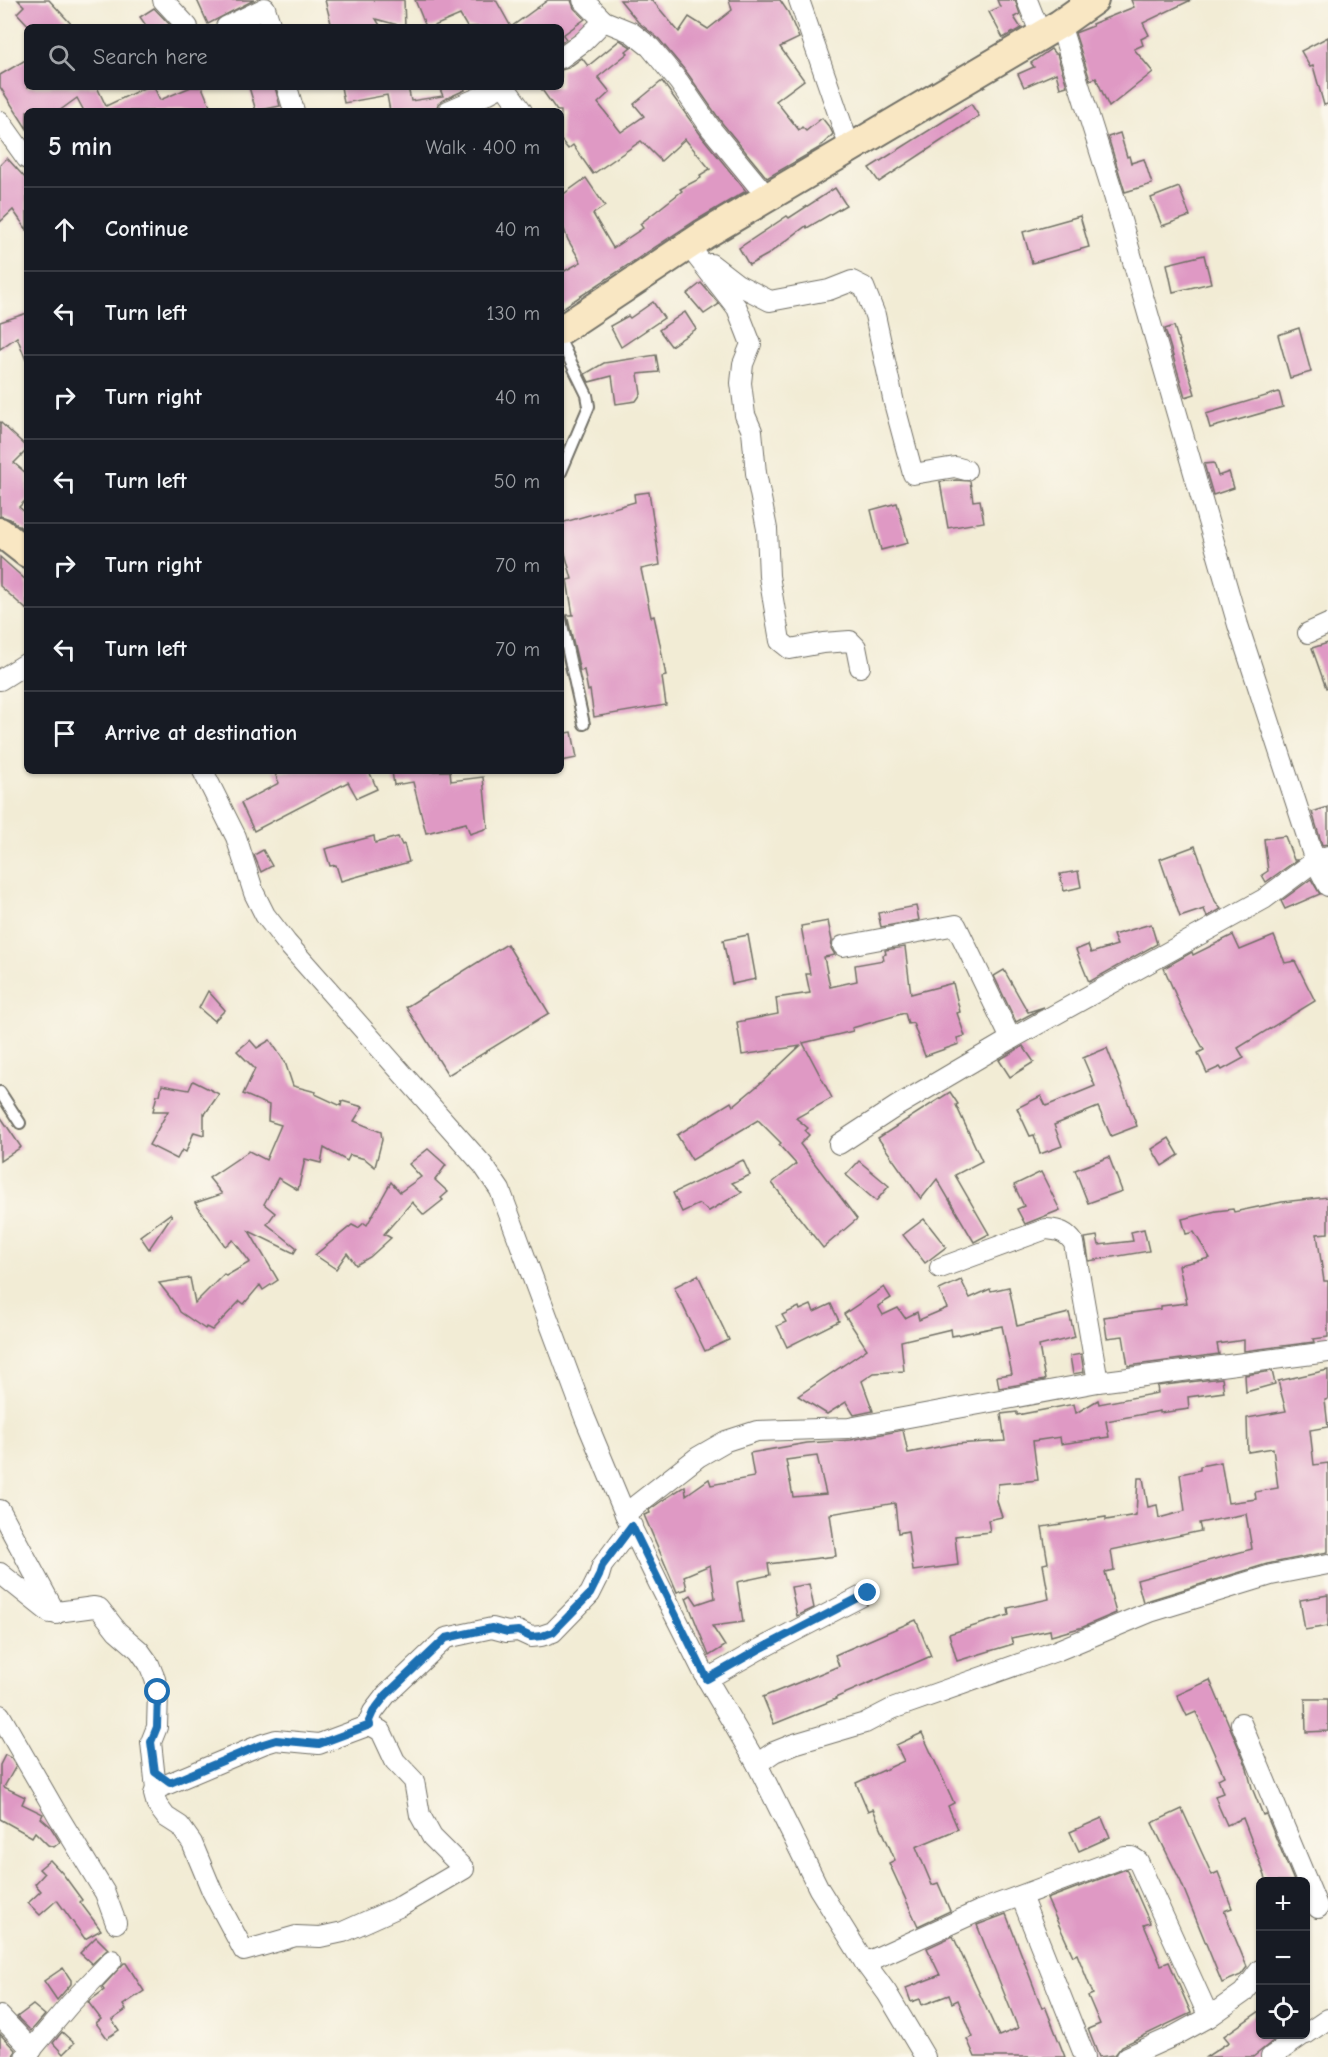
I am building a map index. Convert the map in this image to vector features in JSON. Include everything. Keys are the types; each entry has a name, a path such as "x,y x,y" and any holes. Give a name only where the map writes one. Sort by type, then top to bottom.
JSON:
{"street":[{"path":"164,0 185,24"},
{"path":"583,0 604,21 631,32 650,47 679,82 712,130 768,198"},
{"path":"799,0 850,148"},
{"path":"1027,0 1051,29 1114,196 1238,625 1321,858 1328,886"},
{"path":"564,328 688,246 1051,29 1094,0"},
{"path":"232,24 265,8 270,24"},
{"path":"564,56 583,42 604,21"},
{"path":"288,90 293,108"},
{"path":"454,108 494,90"},
{"path":"507,90 520,108"},
{"path":"0,121 24,155"},
{"path":"688,246 736,284 770,301 829,290 852,281 864,287 875,315 894,403 913,474 955,467 966,470"},
{"path":"688,246 737,308 751,344 743,364 741,383 745,415 752,431 757,482 768,529 770,576 780,641 790,649 850,641 856,647 860,667"},
{"path":"0,532 24,551"},
{"path":"1308,633 1328,624"},
{"path":"0,680 24,665"},
{"path":"204,774 236,837 254,893 265,915 286,942 483,1165 500,1190 554,1338 629,1520 707,1679 757,1764 819,1889 887,1993 925,2057"},
{"path":"839,1144 897,1106 1011,1039 1264,899 1321,858"},
{"path":"843,946 956,925 1011,1039"},
{"path":"940,1268 1047,1229 1059,1230 1068,1234 1074,1243 1098,1382"},
{"path":"370,1725 369,1721 373,1712 386,1695 446,1638 492,1628 507,1632 518,1631 531,1637 553,1632 590,1594 602,1566 629,1520 698,1457 726,1441 757,1431 849,1428 1098,1382 1328,1352"},
{"path":"0,1510 56,1614"},
{"path":"757,1764 774,1752 794,1744 865,1723 903,1706 1056,1651 1150,1612 1271,1575 1328,1564"},
{"path":"0,1573 50,1613 99,1608 117,1631 139,1650 149,1664 158,1692 157,1727 151,1742 160,1781 154,1794 157,1805 166,1817 180,1827 192,1843 197,1859 244,1951 296,1936 320,1937 343,1932 401,1906 464,1869 432,1837 420,1815 414,1781 395,1761 381,1731 370,1725 319,1744 276,1740 160,1781"},
{"path":"707,1679 868,1593"},
{"path":"0,1714 105,1893 116,1923"},
{"path":"1240,1723 1317,1909"},
{"path":"866,1963 979,1911 1125,1857 1132,1857 1138,1861 1209,2017"},
{"path":"1021,1896 1085,2057"},
{"path":"0,2016 28,2053 112,1960"},
{"path":"1127,2057 1209,2017 1243,1993 1256,1975"},
{"path":"1310,2030 1328,2019"},
{"path":"1271,2057 1297,2039"}],"lane":[{"path":"564,348 587,395 589,406 564,465"},
{"path":"564,634 584,724"},
{"path":"0,1092 20,1123"}],"building":[{"path":"18,0 49,0 71,24 27,24 17,13 24,6"},
{"path":"197,0 254,0 208,24"},
{"path":"325,0 404,0 405,24 394,24 376,19 379,24 331,24"},
{"path":"415,0 496,0 509,24 465,24 460,15 439,24 425,24"},
{"path":"548,0 571,0 574,8 585,19 564,34 564,24 515,24"},
{"path":"620,0 652,0 679,32 689,17 708,29 732,10 729,0 780,0 799,38 780,47 804,80 776,101 799,130 802,127 806,131 822,118 833,134 819,148 767,178 722,123 688,74 659,39 638,22"},
{"path":"997,0 1015,0 1020,14 1014,17 1021,28 1003,38 989,12 1000,7"},
{"path":"1131,0 1191,0 1143,23 1149,35 1141,39 1143,45 1134,49 1153,72 1109,107 1096,78 1090,80 1075,33 1134,7"},
{"path":"154,8 169,24 145,24 140,17"},
{"path":"1328,37 1328,104 1324,105 1313,66 1310,67 1301,51"},
{"path":"620,40 631,47 626,51 628,53 598,77 610,92 598,103 621,132 644,116 634,104 662,81 703,138 746,191 695,221 564,307 564,271 581,262 564,229 564,194 586,178 605,206 593,214 613,248 643,228 640,224 682,191 680,189 701,178 700,175 710,169 685,139 661,161 641,141 593,174 573,145 568,149 564,144 564,108 555,108 542,90 564,90 564,69 582,58 588,66"},
{"path":"1051,49 1057,54 1067,86 1060,88 1056,73 1024,87 1018,74 1034,67 1031,63"},
{"path":"24,61 24,90 98,90 106,106 140,90 155,90 160,100 184,90 203,90 211,108 82,108 77,98 63,108 24,108 24,124 0,87 0,75"},
{"path":"250,90 276,90 280,106 255,108"},
{"path":"342,90 409,90 411,101 443,96 440,90 465,90 443,100 437,108 389,108 387,95 344,103"},
{"path":"971,104 979,116 879,182 869,168"},
{"path":"1120,133 1127,157 1129,156 1131,163 1144,159 1152,184 1125,192 1108,137"},
{"path":"7,158 24,177 24,226 13,210 0,222 0,165"},
{"path":"1179,187 1190,216 1162,226 1151,198"},
{"path":"835,188 846,205 807,228 806,226 767,255 749,265 739,248"},
{"path":"1080,216 1089,247 1032,263 1023,232"},
{"path":"1204,255 1211,283 1173,292 1167,264"},
{"path":"701,283 719,304 704,314 687,294"},
{"path":"653,302 664,318 621,347 610,326 628,316 630,318"},
{"path":"685,312 696,329 671,346 659,330"},
{"path":"24,314 24,355 17,337 0,349 0,322"},
{"path":"1174,326 1195,394 1185,397 1165,329"},
{"path":"1299,328 1311,372 1290,378 1278,335"},
{"path":"656,355 659,372 638,374 641,394 636,401 616,404 612,376 589,382 585,374 604,363"},
{"path":"1279,392 1283,407 1210,428 1206,414"},
{"path":"0,422 24,444 24,453 14,463 24,471 24,502 19,507 24,511 24,530 10,519 0,516"},
{"path":"1214,463 1218,476 1229,472 1234,488 1213,495 1204,464"},
{"path":"970,481 973,501 980,500 984,522 948,528 940,482"},
{"path":"649,492 660,565 641,569 651,617 654,616 666,676 662,677 666,705 594,717 590,690 588,691 584,670 580,671 567,615 573,615 567,580 572,579 564,550 564,522 635,502 634,494"},
{"path":"897,503 908,543 881,550 871,510"},
{"path":"0,557 24,578 24,607 0,586"},
{"path":"1328,643 1328,687 1326,688 1312,648"},
{"path":"572,732 577,758 564,760 564,733"},
{"path":"275,774 370,774 377,789 357,798 348,782 254,831 241,803 279,783"},
{"path":"392,774 450,774 451,781 483,777 488,828 470,834 466,823 426,833 413,782 394,785"},
{"path":"1328,807 1328,844 1322,845 1312,812"},
{"path":"374,836 375,843 398,837 402,845 404,844 409,862 341,881 336,865 330,866 325,849"},
{"path":"1285,836 1294,860 1297,860 1266,882 1262,875 1268,871 1264,839"},
{"path":"1195,846 1215,901 1221,909 1207,917 1204,909 1180,917 1160,859"},
{"path":"263,850 272,866 261,872 254,855"},
{"path":"1078,871 1081,887 1064,891 1060,874"},
{"path":"1311,879 1320,894 1285,909 1281,901"},
{"path":"916,906 919,920 881,927 878,913"},
{"path":"828,921 831,948 835,955 824,957 830,987 857,981 855,965 884,960 885,950 905,947 911,994 953,983 960,1012 957,1013 965,1036 957,1038 959,1044 925,1056 913,1023 908,1024 905,1013 852,1028 853,1031 803,1043 832,1098 796,1118 808,1128 805,1131 809,1135 800,1144 857,1219 823,1248 772,1183 796,1164 779,1145 781,1143 758,1120 692,1160 677,1135 731,1102 733,1106 800,1046 742,1055 737,1022 778,1014 776,998 810,993 806,974 810,974 801,926"},
{"path":"1151,924 1157,944 1089,982 1076,950 1088,945 1091,953 1117,945 1113,935"},
{"path":"748,935 756,979 732,984 723,940"},
{"path":"1233,935 1240,950 1274,936 1285,963 1295,961 1315,1001 1238,1048 1244,1058 1222,1070 1220,1067 1207,1073 1198,1053 1204,1050 1183,1012 1164,968 1192,952 1193,955"},
{"path":"507,944 549,1013 448,1075 406,1007"},
{"path":"1004,970 1028,1012 1044,1007 1016,1022 994,976"},
{"path":"208,991 225,1010 214,1021 199,1008"},
{"path":"250,1040 257,1048 270,1040 285,1062 293,1086 316,1092 315,1094 341,1106 342,1101 363,1107 354,1121 381,1132 382,1140 375,1167 365,1159 350,1155 347,1161 324,1148 321,1163 305,1159 298,1190 278,1178 264,1204 275,1213 267,1224 297,1248 294,1253 249,1231 278,1280 263,1290 260,1285 244,1304 240,1301 212,1330 206,1327 205,1329 180,1312 159,1283 190,1278 195,1303 224,1274 226,1276 250,1262 233,1240 225,1246 195,1203 222,1194 209,1178 249,1151 266,1160 281,1125 268,1121 269,1105 243,1094 255,1069 237,1051"},
{"path":"1023,1046 1034,1062 1010,1077 999,1060"},
{"path":"1107,1048 1137,1126 1111,1136 1098,1107 1054,1125 1062,1146 1040,1154 1034,1135 1030,1136 1017,1108 1041,1096 1046,1106 1095,1086 1083,1058"},
{"path":"193,1081 219,1094 204,1113 204,1135 194,1132 186,1152 182,1150 177,1159 149,1145 168,1111 153,1111 162,1085 189,1090"},
{"path":"950,1092 958,1104 956,1105 982,1161 955,1175 989,1234 974,1242 937,1179 921,1199 878,1138"},
{"path":"0,1116 21,1147 0,1161"},
{"path":"1169,1138 1179,1155 1162,1166 1152,1149"},
{"path":"428,1149 446,1165 435,1180 448,1192 441,1198 443,1200 424,1215 412,1202 384,1234 391,1238 370,1257 356,1265 347,1253 336,1269 315,1255 352,1225 358,1228 364,1223 367,1225 391,1182 400,1192 421,1177 409,1164"},
{"path":"1109,1157 1122,1191 1088,1203 1075,1170"},
{"path":"743,1160 750,1175 732,1183 742,1192 709,1211 699,1204 682,1212 673,1193"},
{"path":"859,1161 889,1186 876,1201 846,1175"},
{"path":"1041,1172 1060,1210 1025,1224 1017,1209 1024,1206 1014,1185"},
{"path":"1328,1197 1328,1233 1317,1234 1324,1281 1328,1281 1328,1337 1313,1339 1314,1342 1244,1351 1244,1340 1217,1344 1219,1354 1128,1366 1123,1336 1107,1338 1104,1317 1187,1303 1179,1265 1210,1258 1194,1232 1186,1234 1182,1219 1216,1211 1233,1209 1234,1212 1282,1202"},
{"path":"170,1214 172,1215 149,1249 140,1236"},
{"path":"924,1219 946,1247 925,1263 903,1235"},
{"path":"1144,1229 1149,1251 1089,1261 1085,1238 1097,1236 1099,1245 1133,1241 1131,1232"},
{"path":"698,1275 729,1340 705,1351 674,1287"},
{"path":"961,1280 970,1298 990,1289 991,1291 1009,1287 1017,1326 1069,1313 1075,1337 1039,1346 1045,1380 999,1388 997,1376 1012,1374 1002,1326 952,1336 951,1329 901,1341 904,1371 874,1373 862,1381 873,1411 854,1415 846,1402 827,1414 798,1396 867,1349 844,1314 884,1287 891,1298 878,1306 883,1315 898,1308 905,1318 917,1312 919,1320 947,1308 939,1290"},
{"path":"831,1304 839,1321 787,1347 777,1326 786,1322 782,1315 799,1307 800,1310 811,1305 814,1312"},
{"path":"1081,1354 1084,1372 1073,1374 1070,1356"},
{"path":"1328,1370 1328,1399 1325,1400 1328,1427 1310,1430 1314,1465 1328,1463 1328,1552 1267,1564 1143,1602 1137,1580 1252,1549 1246,1514 1199,1523 1201,1531 1111,1550 1114,1570 1105,1572 1116,1613 1083,1627 1051,1636 1050,1630 1011,1638 1013,1644 957,1661 949,1634 1009,1615 1008,1608 1049,1599 1043,1564 1048,1563 1042,1527 1106,1517 1106,1520 1136,1515 1138,1478 1143,1478 1148,1507 1157,1505 1159,1518 1185,1511 1180,1474 1200,1470 1200,1466 1221,1462 1228,1503 1256,1499 1255,1492 1278,1488 1273,1448 1248,1452 1247,1418 1286,1411 1278,1381"},
{"path":"1272,1371 1275,1384 1246,1392 1245,1375"},
{"path":"1222,1378 1224,1392 1188,1397 1189,1409 1160,1413 1160,1411 1106,1421 1109,1437 1061,1444 1060,1437 1033,1441 1038,1480 998,1484 997,1501 1002,1517 988,1520 990,1532 955,1536 958,1565 913,1571 908,1531 898,1533 895,1503 830,1514 836,1556 768,1564 770,1575 737,1582 743,1622 712,1626 725,1646 709,1656 686,1598 691,1595 697,1604 715,1598 710,1565 684,1576 687,1589 677,1592 644,1515 650,1513 649,1510 685,1486 686,1495 709,1479 711,1485 754,1477 750,1453 807,1443 851,1440 903,1430 908,1453 953,1444 1005,1441 1001,1414 1017,1412 1017,1415 1074,1404 1076,1413 1098,1400 1099,1404 1158,1393 1157,1386","holes":["817,1456 826,1494 793,1497 786,1460"]},
{"path":"809,1584 814,1608 797,1616 791,1587"},
{"path":"1328,1595 1328,1626 1305,1630 1300,1600"},
{"path":"916,1620 931,1656 774,1724 763,1697 839,1666 835,1655"},
{"path":"1210,1680 1246,1765 1263,1815 1266,1814 1292,1877 1265,1877 1243,1818 1227,1825 1215,1796 1223,1793 1218,1779 1224,1776 1196,1712 1187,1716 1177,1695"},
{"path":"1305,1699 1328,1699 1328,1731 1306,1732"},
{"path":"922,1733 954,1803 948,1806 958,1829 916,1847 932,1885 938,1883 950,1911 918,1926 889,1863 895,1860 873,1809 868,1811 856,1783 904,1761 896,1745"},
{"path":"5,1755 11,1758 16,1766 4,1787 25,1797 22,1804 43,1814 41,1818 50,1826 60,1842 54,1847 48,1845 35,1832 32,1837 0,1819 0,1765"},
{"path":"1182,1809 1212,1875 1218,1872 1232,1908 1224,1911 1247,1967 1241,1975 1222,1983 1181,1882 1152,1823"},
{"path":"1102,1818 1110,1837 1079,1851 1070,1832"},
{"path":"50,1860 82,1900 80,1902 101,1930 85,1939 57,1900 40,1915 28,1903 41,1891 35,1884 44,1874 39,1869"},
{"path":"1126,1869 1150,1923 1144,1925 1161,1965 1169,1962 1191,2013 1122,2046 1115,2055 1099,2057 1088,2029 1100,2024 1088,1996 1093,1994 1077,1954 1073,1956 1047,1899"},
{"path":"1006,1914 1042,2008 1045,2006 1065,2057 975,2057 967,2039 973,2037 958,2000 952,2003 949,1995 922,2005 920,1999 911,2002 906,1988 940,1975 927,1948 953,1936 999,2036 1018,2028 977,1925"},
{"path":"96,1937 108,1949 92,1964 80,1953"},
{"path":"124,1963 144,1991 123,2005 126,2010 112,2020 119,2030 107,2038 96,2023 101,2019 88,2002 104,1990 102,1987"},
{"path":"63,1968 71,1984 57,2000 44,1981"},
{"path":"33,2005 45,2015 31,2031 17,2017"},
{"path":"1256,2014 1256,2039 1276,2039 1253,2057 1206,2057 1229,2042 1224,2036"},
{"path":"62,2032 74,2043 63,2054 53,2043"},
{"path":"0,2034 15,2050 13,2057 0,2057"}],"route":[{"path":"158,1692 157,1727 151,1742 152,1756 155,1772 170,1783 276,1740 327,1743 370,1725 369,1721 373,1712 386,1695 446,1638 492,1628 507,1632 518,1631 531,1637 553,1632 590,1594 606,1558 632,1526 707,1679 868,1593"}]}
